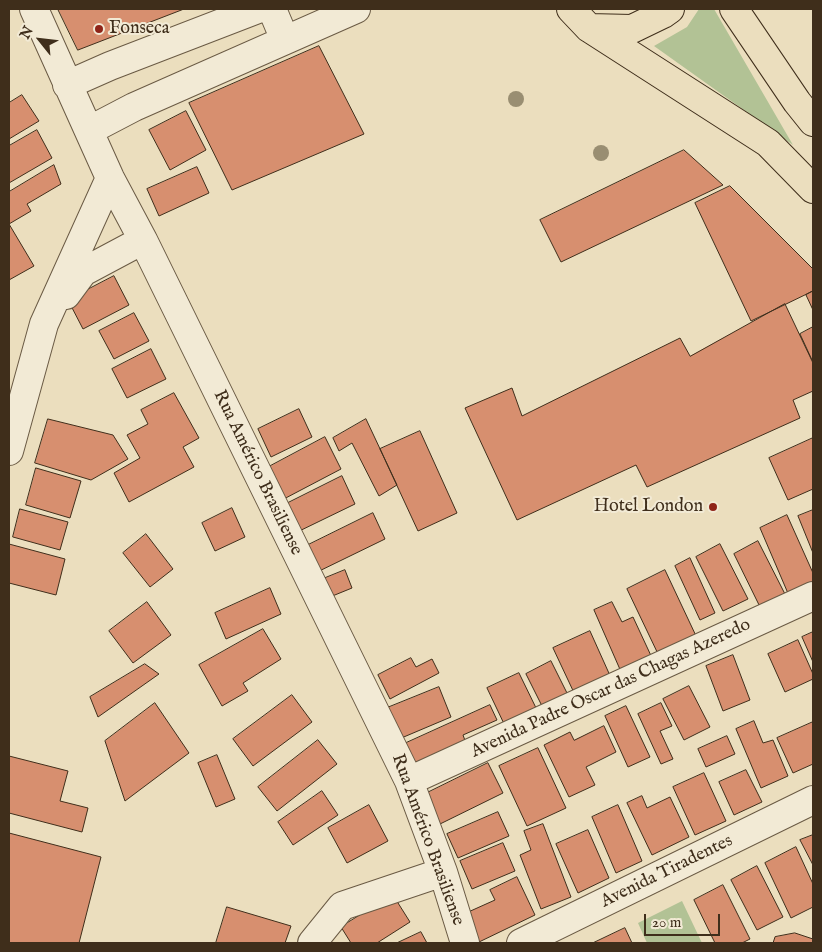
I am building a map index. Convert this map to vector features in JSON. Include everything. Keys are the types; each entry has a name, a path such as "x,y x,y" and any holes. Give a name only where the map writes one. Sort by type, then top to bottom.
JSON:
{"main road":[{"path":"580,18 632,29 670,9"},
{"path":"734,9 797,102 813,122"},
{"path":"580,18 768,144 813,189"}],"street":[{"name":"Rua Américo Brasiliense","path":"34,9 110,178 143,240 410,781 443,872 465,943"},
{"path":"67,85 110,66 258,9"},
{"path":"272,9 285,40"},
{"path":"90,130 134,107 356,9"},
{"path":"9,451 44,324 110,178"},
{"path":"44,324 83,272 143,240"},
{"name":"Avenida Padre Oscar das Chagas Azeredo","path":"410,781 813,596"},
{"name":"Avenida Tiradentes","path":"521,943 813,800"},
{"path":"312,943 342,906 443,872"}],"green space":[{"path":"699,9 714,9 793,145 654,46 687,27"},
{"path":"682,901 702,943 647,943 638,923"}],"building":[{"name":"Fonseca","path":"58,9 184,9 78,50"},
{"path":"319,46 364,134 232,190 189,103"},
{"path":"22,95 39,121 9,139 9,103"},
{"path":"186,111 206,150 170,170 149,130"},
{"path":"37,130 52,158 9,183 9,146"},
{"path":"684,150 723,185 561,262 540,220"},
{"path":"54,165 61,184 27,204 31,211 9,224 9,192"},
{"path":"197,167 209,193 159,216 147,189"},
{"path":"730,186 813,269 813,291 751,321 695,203"},
{"path":"9,224 34,266 9,280"},
{"path":"114,276 129,305 83,329 68,300"},
{"path":"813,291 813,310 806,295"},
{"path":"785,304 813,363 813,391 793,400 800,418 647,487 636,465 517,520 465,408 512,388 522,416 680,338 690,356"},
{"path":"134,313 149,341 114,359 99,331"},
{"path":"813,327 813,359 812,360 800,334"},
{"path":"151,349 166,379 127,398 112,369"},
{"path":"174,393 199,438 183,447 194,467 129,502 114,473 140,458 127,435 148,424 141,410"},
{"path":"299,409 312,437 271,457 258,429"},
{"path":"48,419 113,435 128,459 91,480 35,463"},
{"path":"366,419 397,485 379,496 352,443 339,451 333,438"},
{"path":"420,431 457,513 418,531 380,449"},
{"path":"325,437 341,469 280,501 263,470"},
{"path":"813,438 813,489 788,500 769,458"},
{"path":"36,468 81,481 70,518 26,505"},
{"path":"342,476 355,504 289,536 276,509"},
{"path":"232,508 245,537 215,551 202,523"},
{"path":"20,509 68,522 60,550 13,537"},
{"path":"813,510 813,553 798,516"},
{"path":"373,513 385,539 309,576 296,551"},
{"path":"787,515 813,573 813,587 790,598 760,528"},
{"path":"146,534 173,569 150,587 123,553"},
{"path":"758,541 787,598 762,611 734,554"},
{"path":"9,544 65,559 56,595 9,583"},
{"path":"720,544 748,599 723,611 696,557"},
{"path":"690,558 715,613 700,620 675,566"},
{"path":"345,570 352,588 325,599 318,581"},
{"path":"665,570 697,638 659,656 627,589"},
{"path":"270,588 281,614 226,639 215,613"},
{"path":"147,602 171,635 133,663 109,631"},
{"path":"612,602 622,622 633,617 653,660 622,674 594,610"},
{"path":"263,629 281,659 243,683 248,691 222,706 199,665"},
{"path":"590,631 612,680 576,697 553,648"},
{"path":"813,632 813,662 802,637"},
{"path":"798,640 813,674 813,679 785,692 768,654"},
{"path":"733,655 750,700 723,711 706,666"},
{"path":"411,658 416,667 432,659 439,673 390,699 378,675"},
{"path":"551,661 570,699 545,712 526,674"},
{"path":"145,664 159,674 98,717 90,697"},
{"path":"519,673 538,712 506,728 487,688"},
{"path":"689,686 710,727 684,740 663,699"},
{"path":"439,687 451,717 399,739 387,708"},
{"path":"292,695 312,722 253,766 233,739"},
{"path":"155,703 189,753 125,801 105,741"},
{"path":"661,703 672,726 660,731 673,759 661,764 638,714"},
{"path":"490,705 497,720 463,735 467,746 416,769 404,744"},
{"path":"626,706 650,757 628,767 605,716"},
{"path":"754,721 763,743 773,740 788,776 761,788 736,729"},
{"path":"813,722 813,764 793,773 777,738"},
{"path":"604,726 616,752 586,767 595,785 569,797 544,745 570,732 574,740"},
{"path":"727,736 735,754 706,767 698,749"},
{"path":"318,740 337,764 277,811 258,787"},
{"path":"538,748 566,808 527,826 499,766"},
{"path":"217,755 235,799 216,807 198,763"},
{"path":"9,756 68,771 60,801 88,808 82,832 9,813"},
{"path":"488,763 503,793 440,824 425,794"},
{"path":"746,770 762,802 734,815 719,782"},
{"path":"704,773 726,821 695,835 673,787"},
{"path":"322,791 338,815 293,845 278,822"},
{"path":"642,796 647,808 670,797 689,837 652,855 627,803"},
{"path":"369,805 388,841 347,863 328,828"},
{"path":"618,805 642,861 616,873 592,817"},
{"path":"498,812 509,836 458,858 447,834"},
{"path":"543,824 571,897 541,909 520,855 531,850 524,831"},
{"path":"588,830 609,878 578,893 556,844"},
{"path":"9,833 101,857 79,943 9,943"},
{"path":"813,835 813,865 800,840"},
{"path":"503,843 515,871 472,889 460,861"},
{"path":"796,847 813,884 813,907 791,918 765,863"},
{"path":"757,866 783,917 757,930 731,880"},
{"path":"517,877 535,915 479,942 466,913 495,900 490,890"},
{"path":"723,885 750,939 742,943 715,943 694,900"},
{"path":"393,895 410,922 377,943 351,943 341,927"},
{"path":"227,907 291,926 285,943 216,943"},
{"path":"625,928 632,943 593,943"},
{"path":"421,932 427,943 397,943"},
{"path":"795,933 813,939 813,943 773,943 775,937"}],"place":[{"name":"Fonseca","path":"99,29"},
{"name":"Hotel London","path":"713,507"}]}
